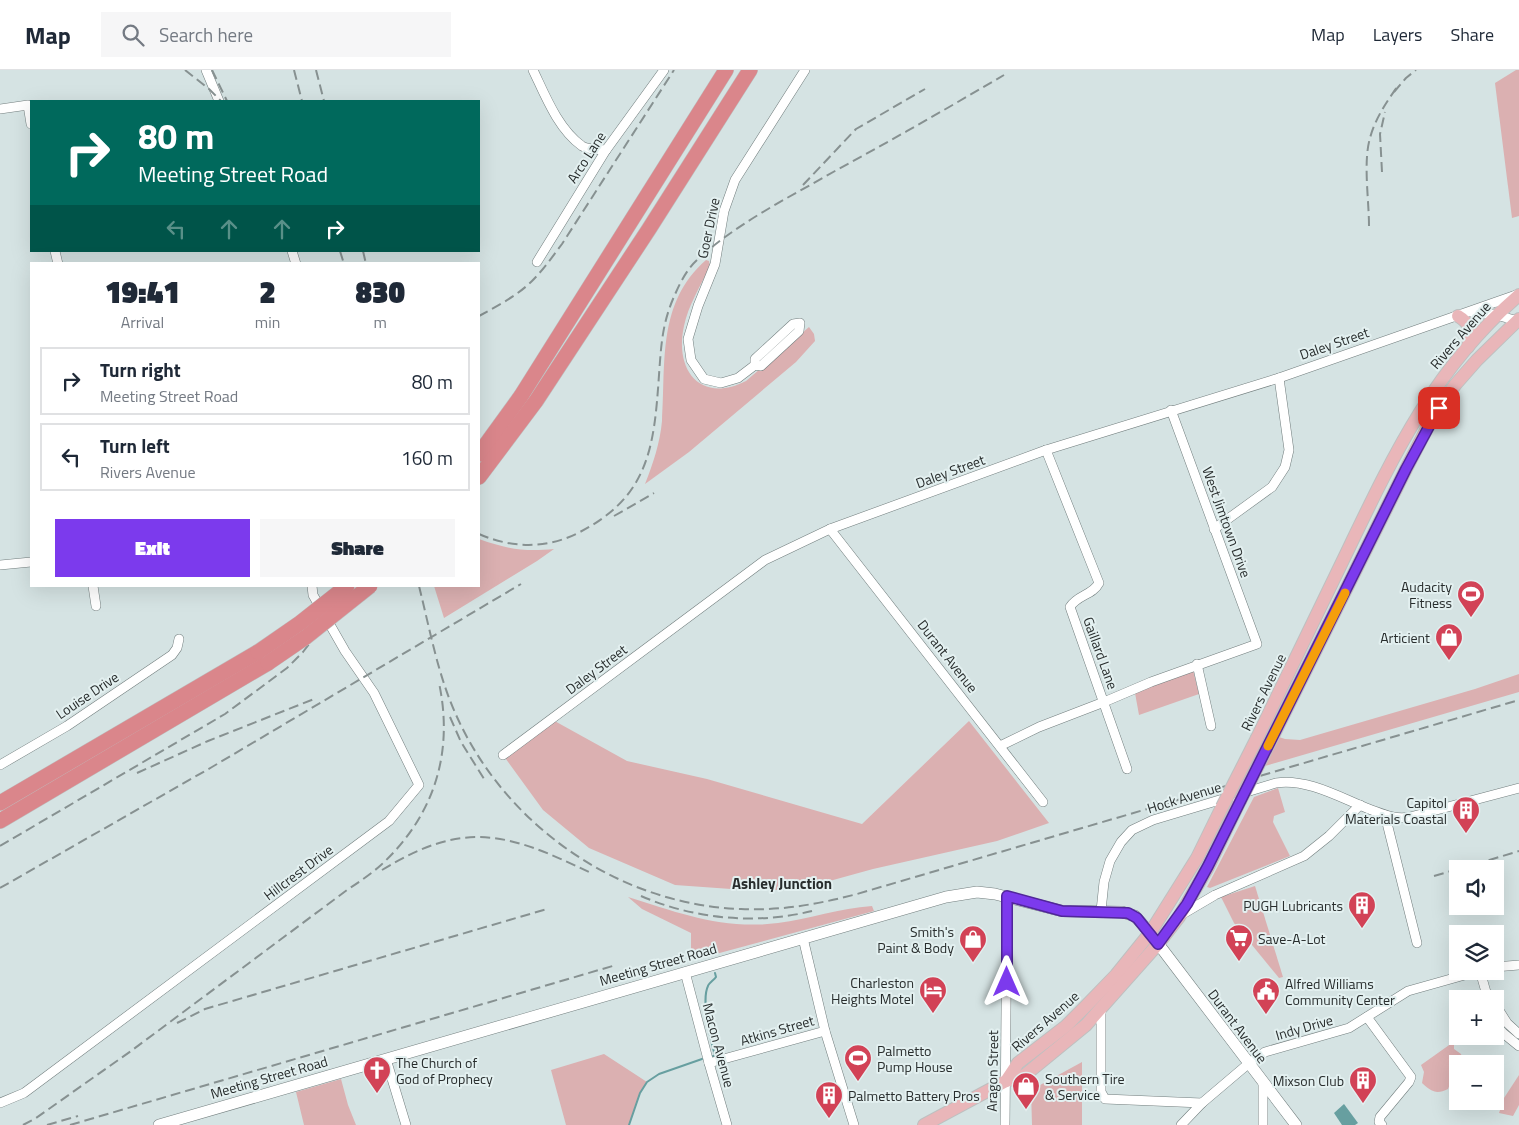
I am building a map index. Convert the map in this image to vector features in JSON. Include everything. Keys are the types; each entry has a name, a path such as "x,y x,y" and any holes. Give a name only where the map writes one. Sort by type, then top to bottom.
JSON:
{"highway":[{"path":"480,453 521,396 726,70"},
{"path":"480,476 536,401 649,229 750,70"},
{"path":"0,804 258,652 300,623 346,587"},
{"path":"0,821 268,663 306,637 369,587"}],"main road":[{"name":"Rivers Avenue","path":"1006,1081 1018,1063 1066,1026 1086,1006 1116,975 1150,933 1188,874 1417,414 1448,369 1496,315 1519,295"},
{"path":"1458,316 1468,324 1471,330 1468,347"},
{"name":"Rivers Avenue","path":"924,1125 1006,1081 1025,1075 1040,1064 1086,1025 1158,944 1179,917 1208,866 1433,417 1455,386 1477,360 1518,320"}],"street":[{"path":"206,70 219,100"},
{"path":"532,70 555,113 569,133 584,148 606,150"},
{"name":"Arco Lane","path":"536,262 606,150 664,70"},
{"name":"Goer Drive","path":"755,365 755,359 793,324 800,323 799,331 761,366 755,365 738,378 721,383 704,379 691,360 688,339 698,306 715,264 724,211 735,180 805,70"},
{"path":"0,110 28,105 30,118"},
{"name":"Daley Street","path":"503,755 766,560 830,529 1046,450 1279,378 1519,295"},
{"name":"Daley Street","path":"1458,316 1484,313 1518,320"},
{"path":"1214,529 1272,487 1285,467 1288,450 1279,378"},
{"name":"West Jimtown Drive","path":"1171,410 1257,644 1197,664"},
{"name":"Gaillard Lane","path":"1046,450 1099,583 1096,590 1073,602 1070,607 1127,769"},
{"name":"Durant Avenue","path":"830,529 1044,802"},
{"path":"0,565 30,562"},
{"path":"93,587 96,606"},
{"name":"Hillcrest Drive","path":"0,1103 24,1093 389,821 419,785 374,693 345,651 313,596 312,587"},
{"name":"Louise Drive","path":"0,765 67,726 172,655 177,648 178,639"},
{"path":"1000,746 1039,728 1197,664 1211,726"},
{"name":"Hock Avenue","path":"1101,912 1105,880 1110,861 1126,835 1144,823 1282,782 1316,788 1385,815 1398,818 1410,817 1519,788"},
{"path":"1179,917 1215,895 1304,856 1329,836 1360,805"},
{"path":"1385,815 1417,943"},
{"name":"Meeting Street Road","path":"159,1125 946,897 977,892 1007,896 1062,911 1122,912 1137,918 1158,944"},
{"name":"Aragon Street","path":"1005,1125 1007,896"},
{"path":"803,938 825,1031 854,1125"},
{"name":"Durant Avenue","path":"1158,944 1296,1125"},
{"path":"1504,966 1519,965"},
{"name":"Macon Avenue","path":"685,972 709,1064 728,1125"},
{"name":"Indy Drive","path":"1181,1125 1202,1103 1248,1064 1266,1052 1349,1028 1408,991 1449,979"},
{"path":"1101,1008 1101,1092 1107,1100 1202,1103"},
{"path":"1366,1017 1411,1076 1409,1082 1380,1122"},
{"path":"1504,1018 1519,1034"},
{"name":"Atkins Street","path":"709,1064 825,1031"},
{"path":"1504,1034 1519,1046"},
{"path":"386,1059 406,1125"},
{"path":"1263,1084 1263,1125"}],"shaded area":[{"path":"1519,70 1519,216 1512,218 1495,83"},
{"path":"706,260 709,261 710,266 688,311 682,342 683,357 687,369 694,379 704,386 716,388 730,387 746,381 809,327 814,334 815,341 796,362 689,452 645,484 656,453 661,429 667,334 672,314 679,295 690,277"},
{"path":"480,539 516,549 554,549 537,561 444,618 434,587 480,587"},
{"path":"1193,670 1199,694 1139,715 1135,693"},
{"path":"1519,674 1519,692 1265,766 1279,737 1300,740 1475,689"},
{"path":"551,719 627,761 707,779 862,824 969,721 1049,823 997,841 873,869 797,890 745,890 675,885 589,848 543,810 503,755"},
{"path":"1278,788 1285,812 1274,816 1273,822 1290,856 1210,888 1207,887 1254,797"},
{"path":"1255,886 1283,977 1279,978 1234,923 1221,897"},
{"path":"628,897 701,919 739,924 778,923 860,907 872,906 874,911 701,958 691,956 691,933 642,909"},
{"path":"1449,1045 1454,1045 1454,1049 1461,1054 1449,1055 1449,1086 1448,1089 1440,1092 1428,1088 1422,1083 1424,1072 1421,1065"},
{"path":"604,1054 647,1082 640,1093 629,1125 566,1125 551,1070"},
{"path":"1082,1062 1082,1125 1032,1125 1031,1090"},
{"path":"1519,1075 1519,1105 1513,1116 1499,1113 1500,1110 1504,1110 1504,1098"},
{"path":"341,1079 356,1125 304,1125 296,1092"}],"water":[{"path":"1344,1104 1358,1123 1355,1125 1342,1125 1334,1113"}],"waterway":[{"path":"713,1056 715,1056 707,1021 706,992 709,984 716,977 715,973"},
{"path":"629,1125 640,1093 647,1082 659,1074 702,1059"}],"railway":[{"path":"185,70 220,100"},
{"path":"212,70 227,100"},
{"path":"294,70 302,100"},
{"path":"316,70 324,100"},
{"path":"480,315 520,291 548,263 674,70"},
{"path":"1394,92 1416,70"},
{"path":"480,534 491,539 516,544 528,545 552,542 576,534 600,520 619,504 633,487 643,468 650,448 657,401 664,327 675,294 689,268 729,234 763,212 1004,75"},
{"path":"1369,226 1368,148 1372,131 1378,118 1397,87"},
{"path":"803,185 856,129 925,89"},
{"path":"1382,172 1380,134 1385,112"},
{"path":"340,252 343,262"},
{"path":"363,252 366,262"},
{"path":"614,516 654,493"},
{"path":"0,888 212,767 521,584"},
{"path":"0,846 225,714 287,668 303,652 327,620 341,587"},
{"path":"419,587 450,701 479,757 505,793 537,825 572,853 611,875 653,893 696,904 741,909 771,909 800,906 857,894 1519,700"},
{"path":"23,1125 36,1118 131,1051 369,875 399,846 415,826 436,782 444,734 439,683"},
{"path":"137,773 208,741 314,699"},
{"path":"450,717 461,742 486,782"},
{"path":"382,870 411,854 438,843 463,838 486,837 535,848 591,873"},
{"path":"1490,860 1519,851"},
{"path":"1434,876 1449,872"},
{"path":"641,896 682,910 725,917 769,918 812,911"},
{"path":"177,1023 205,1009 547,909"},
{"path":"70,1125 616,965"},
{"path":"47,1125 78,1116"}],"slow traffic":[{"path":"1268,746 1345,593"}],"place":[{"name":"Audacity Fitness","path":"1471,618"},
{"name":"Articient","path":"1449,661"},
{"name":"Capitol Materials Coastal","path":"1466,834"},
{"name":"PUGH Lubricants","path":"1362,929"},
{"name":"Save-A-Lot","path":"1239,962"},
{"name":"Smith's Paint & Body","path":"973,963"},
{"name":"Charleston Heights Motel","path":"933,1014"},
{"name":"Alfred Williams Community Center","path":"1266,1015"},
{"name":"Palmetto Pump House","path":"858,1082"},
{"name":"The Church of God of Prophecy","path":"377,1094"},
{"name":"Mixson Club","path":"1363,1104"},
{"name":"Southern Tire & Service","path":"1026,1110"},
{"name":"Palmetto Battery Pros","path":"829,1119"}],"district":[{"name":"Ashley Junction","path":"782,883"}],"route":[{"path":"1007,982 1007,896 1062,911 1128,913 1137,918 1158,944 1179,917 1208,866 1406,469 1439,408"}]}
